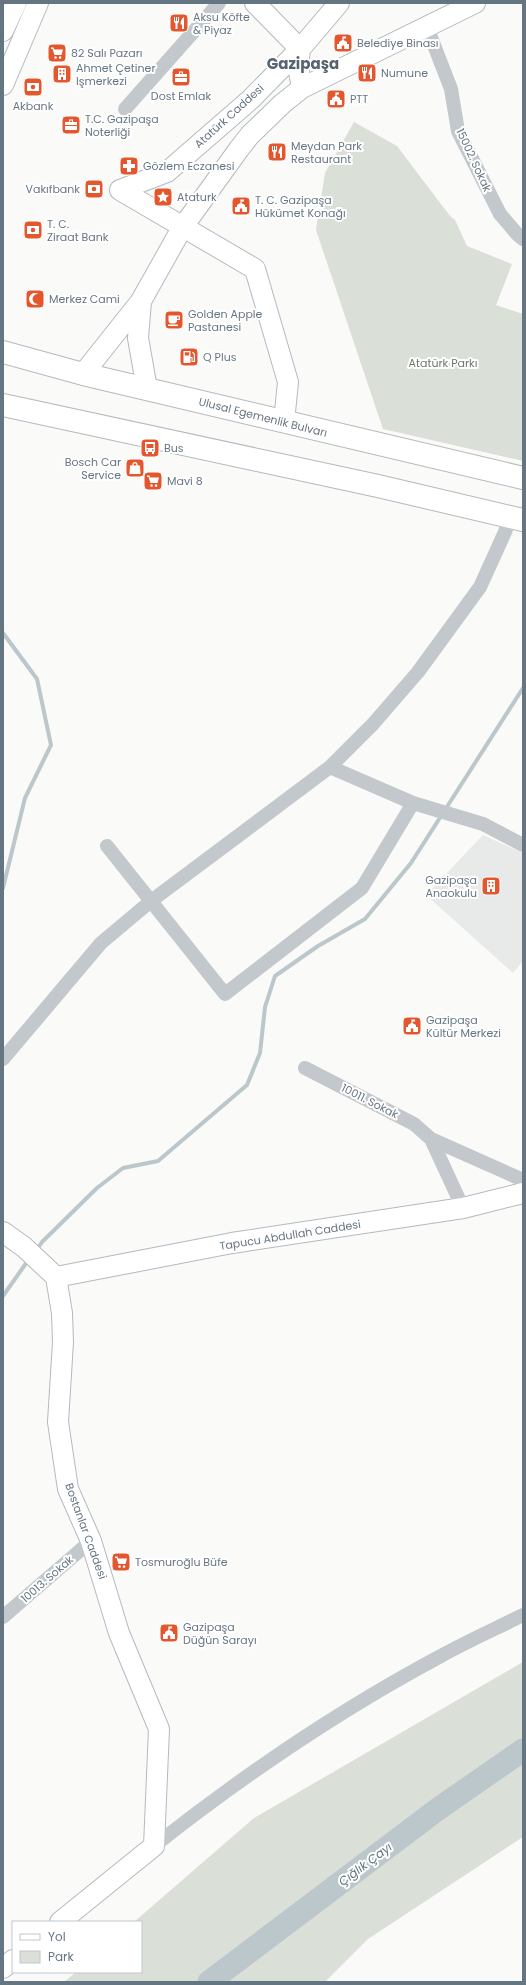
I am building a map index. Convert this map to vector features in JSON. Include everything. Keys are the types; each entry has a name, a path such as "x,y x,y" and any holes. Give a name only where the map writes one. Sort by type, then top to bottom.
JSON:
{"highway":[{"name":"Ulusal Egemenlik Bulvarı","path":"3,352 83,374 523,478"},
{"path":"3,405 363,482 516,519"}],"street":[{"path":"3,30 16,3"},
{"path":"3,85 38,3"},
{"path":"125,109 219,3"},
{"path":"255,3 300,49 298,66 302,88"},
{"name":"Atatürk Caddesi","path":"182,228 120,190 167,172 251,99 300,49 339,3"},
{"path":"83,374 141,301 182,228 250,135 282,104 302,88 475,3"},
{"name":"15002. Sokak","path":"427,26 451,89 458,131 500,214 517,234 523,238"},
{"path":"182,228 255,270 288,382 284,422"},
{"path":"141,301 138,338 147,389"},
{"path":"3,1059 101,943 151,901 330,766 372,724 418,672 480,587 505,532 516,519"},
{"path":"330,766 413,803 476,822 523,845"},
{"path":"107,846 225,994 362,888 413,803"},
{"name":"10011. Sokak","path":"305,1068 414,1124 432,1139 523,1180"},
{"name":"10011. Sokak","path":"432,1139 464,1208"},
{"name":"Tapucu Abdullah Caddesi","path":"56,1277 232,1243 464,1208 523,1193"},
{"path":"3,1232 24,1247 56,1277"},
{"name":"Bostanlar Caddesi","path":"56,1277 62,1313 63,1342 58,1422 68,1489 90,1541 119,1633 159,1729 154,1846"},
{"name":"10013. Sokak","path":"3,1617 90,1541"},
{"path":"61,1921 229,1788 286,1749 395,1681 440,1656 523,1615"},
{"path":"3,1968 12,1961"}],"shaded area":[{"path":"483,835 523,853 523,961 513,973 426,895"}],"green space":[{"name":"Atatürk Parkı","path":"354,122 397,146 450,216 455,220 467,246 512,264 496,305 523,314 523,461 383,429 316,230 325,173"},
{"path":"523,1662 523,1837 368,1939 325,1982 64,1982 75,1973 142,1973 142,1921 135,1921 254,1818"}],"waterway":[{"path":"3,633 37,679 51,745 25,798 3,888"},
{"path":"36,1251 42,1242 97,1188 123,1168 158,1161 247,1085 260,1053 265,1007 275,976 318,946 365,919 411,863 523,688"},
{"path":"3,1296 29,1259"},
{"name":"Çığlık Çayı","path":"209,1982 438,1809 523,1750"}],"place":[{"name":"Aksu Köfte & Piyaz","path":"179,23"},
{"name":"Belediye Binası","path":"343,43"},
{"name":"82 Salı Pazarı","path":"57,53"},
{"name":"Numune","path":"367,73"},
{"name":"Ahmet Çetiner Işmerkezi","path":"62,74"},
{"name":"Dost Emlak","path":"181,77"},
{"name":"Akbank","path":"33,87"},
{"name":"PTT","path":"336,99"},
{"name":"T.C. Gazipaşa Noterliği","path":"71,125"},
{"name":"Meydan Park Restaurant","path":"277,152"},
{"name":"Gözlem Eczanesi","path":"129,166"},
{"name":"Vakıfbank","path":"94,189"},
{"name":"Ataturk","path":"163,197"},
{"name":"T. C. Gazipaşa Hükümet Konağı","path":"241,206"},
{"name":"T. C. Ziraat Bank","path":"33,230"},
{"name":"Merkez Cami","path":"35,299"},
{"name":"Golden Apple Pastanesi","path":"174,320"},
{"name":"Q Plus","path":"189,357"},
{"name":"Bus","path":"150,448"},
{"name":"Bosch Car Service","path":"135,468"},
{"name":"Mavi 8","path":"153,481"},
{"name":"Gazipaşa Anaokulu","path":"491,886"},
{"name":"Gazipaşa Kültür Merkezi","path":"412,1026"},
{"name":"Tosmuroğlu Büfe","path":"121,1562"},
{"name":"Gazipaşa Düğün Sarayı","path":"169,1633"}],"district":[{"name":"Gazipaşa","path":"303,63"}]}
